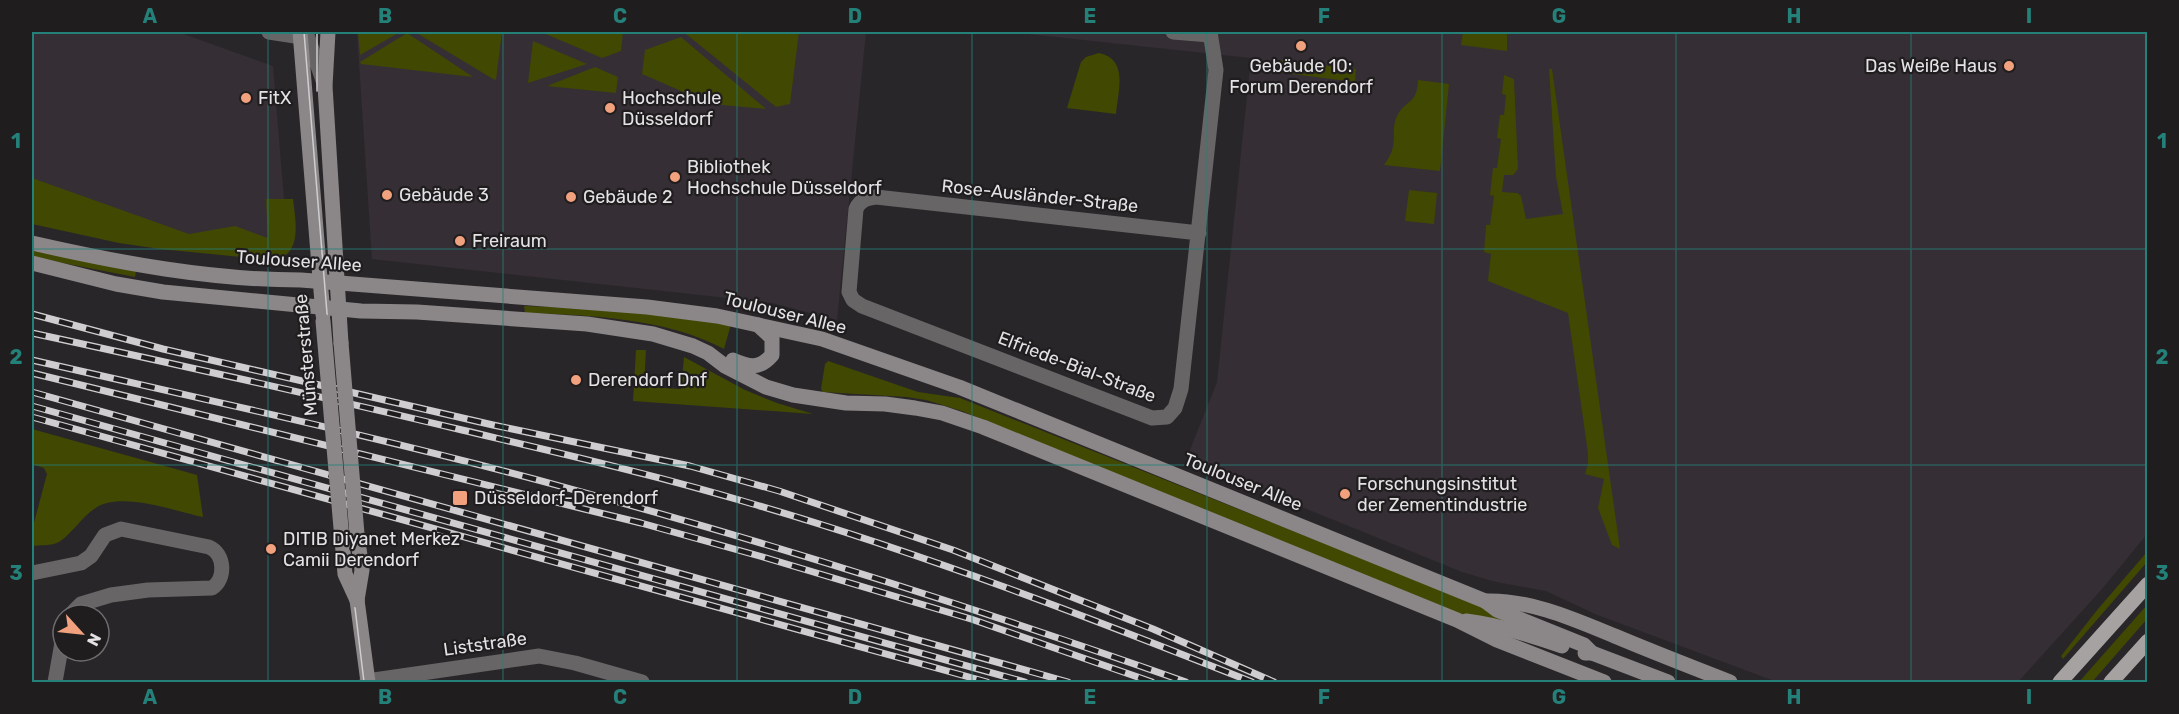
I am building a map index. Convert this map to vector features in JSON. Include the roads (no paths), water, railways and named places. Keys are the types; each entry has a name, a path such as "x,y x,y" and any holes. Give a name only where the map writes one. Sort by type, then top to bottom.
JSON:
{"main road":[{"name":"Münsterstraße","path":"328,32 324,86 336,283 362,570 357,600 368,682"},
{"name":"Münsterstraße","path":"300,34 345,574 357,600"},
{"name":"Toulouser Allee","path":"32,243 168,270 258,279 647,307 717,316 822,339 959,387 1485,601"},
{"path":"32,263 116,284 322,314 439,313 587,324 653,334 676,340 749,367 763,364 772,355 773,343 769,334 758,325"},
{"path":"708,353 725,366 766,387 793,395 846,404 915,408 942,413 983,427 1604,682"},
{"path":"2060,682 2148,584"},
{"path":"1485,601 1500,600 1570,618 1730,682"},
{"path":"1485,601 1497,610 1584,645 1592,653"},
{"path":"1457,620 1482,623 1533,636 1581,653 1592,653 1668,682"},
{"path":"2111,682 2148,641"}],"street":[{"path":"269,32 300,34 308,39 324,86"},
{"path":"1173,32 1210,33"},
{"name":"Elfriede-Bial-Straße","path":"876,196 863,200 856,209 849,292 853,300 862,306 1152,418 1167,417 1176,408 1181,389 1199,233 1216,70 1210,33"},
{"name":"Rose-Ausländer-Straße","path":"876,196 1199,233"},
{"path":"32,573 81,563 91,556 105,535 121,529 215,549 219,554 222,567 215,587 148,590 111,595 84,603"},
{"name":"Liststraße","path":"368,682 539,656 575,663 610,678 642,682"},
{"path":"55,682 58,663"}],"tram line":[{"path":"304,32 343,509 364,682"},
{"path":"317,32 317,91"}],"railway":[{"path":"32,314 163,349 493,425 690,466 779,491 953,550 1153,629 1274,682"},
{"path":"32,333 408,417 717,493 942,565 1067,610 1252,682"},
{"path":"32,360 369,437 649,510 881,580 1186,682"},
{"path":"32,373 641,523 971,619 1152,682"},
{"path":"32,392 1068,682"},
{"path":"32,406 1025,682"},
{"path":"32,417 987,682"}],"place":[{"name":"Gebäude 10: Forum Derendorf","path":"1301,46"},
{"name":"Das Weiße Haus","path":"2009,66"},
{"name":"FitX","path":"246,98"},
{"name":"Hochschule Düsseldorf","path":"610,108"},
{"name":"Bibliothek Hochschule Düsseldorf","path":"675,177"},
{"name":"Gebäude 3","path":"387,195"},
{"name":"Gebäude 2","path":"571,197"},
{"name":"Freiraum","path":"460,241"},
{"name":"Derendorf Dnf","path":"576,380"},
{"name":"Forschungsinstitut der Zementindustrie","path":"1345,494"},
{"name":"Düsseldorf-Derendorf","path":"460,498"},
{"name":"DITIB Diyanet Merkez Camii Derendorf","path":"271,549"}]}
